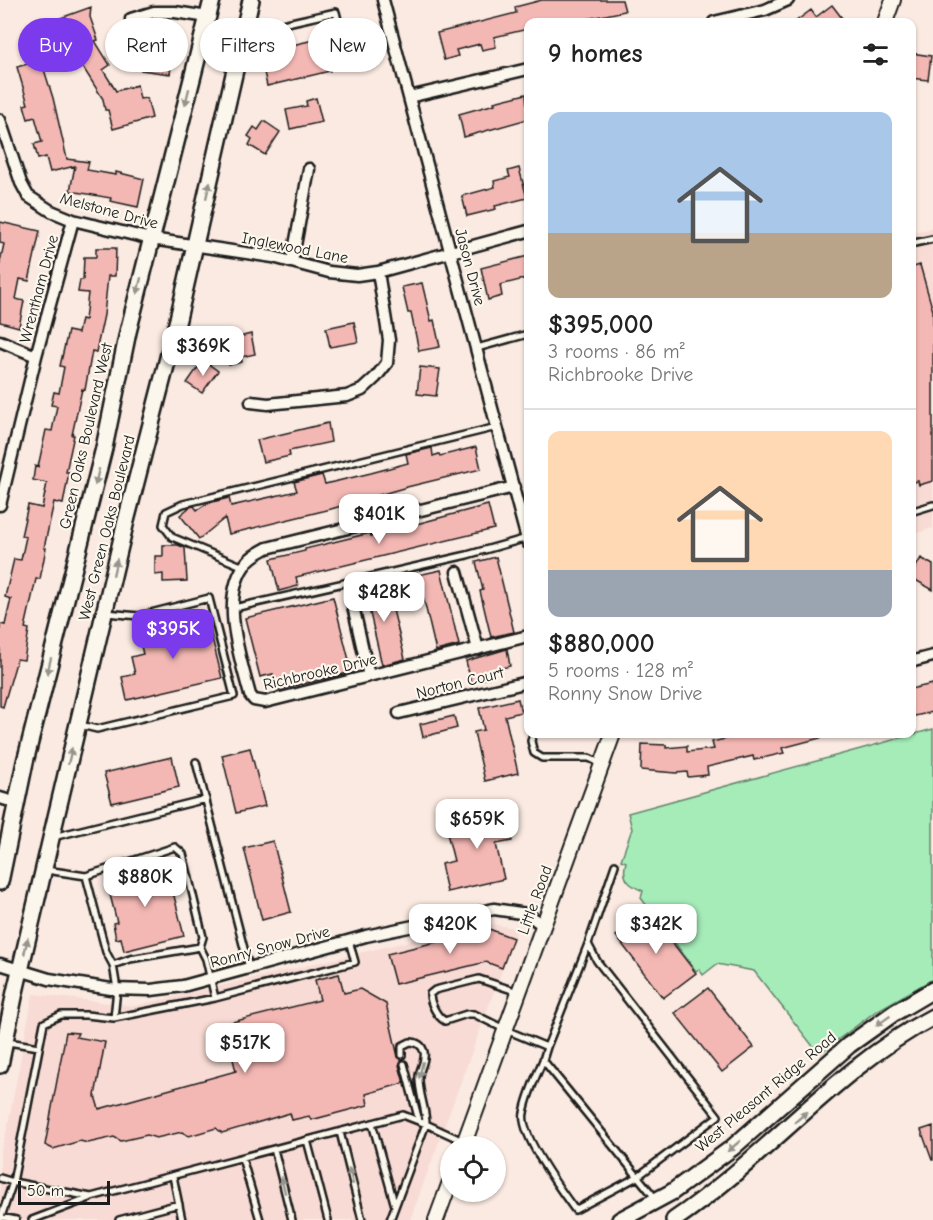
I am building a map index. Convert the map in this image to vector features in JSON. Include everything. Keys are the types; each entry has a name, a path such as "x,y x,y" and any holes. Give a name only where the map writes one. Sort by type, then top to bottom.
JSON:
{"main road":[{"name":"Green Oaks Boulevard West","path":"0,882 16,803 104,448 128,332 212,0"},
{"name":"West Green Oaks Boulevard","path":"247,18 251,0"},
{"name":"West Green Oaks Boulevard","path":"0,1065 51,837 195,247 235,72"},
{"name":"West Pleasant Ridge Road","path":"620,1220 657,1200 732,1148 849,1045 894,1013 933,990"},
{"path":"674,1220 729,1180 853,1071 895,1038 933,1017"},
{"path":"657,1200 669,1220"}],"street":[{"name":"Jason Drive","path":"383,0 524,517"},
{"path":"731,18 765,10 788,0"},
{"path":"886,18 893,0"},
{"path":"137,18 154,12 175,12 208,17"},
{"path":"409,98 524,70"},
{"name":"Melstone Drive","path":"0,120 21,183 28,196 51,211 73,220 195,247"},
{"path":"292,262 309,169"},
{"name":"Wrentham Drive","path":"0,505 36,356 73,220"},
{"name":"Inglewood Lane","path":"195,247 273,258 329,272 357,275 378,272 524,232"},
{"path":"251,402 268,404 347,396 362,390 376,377 387,363 389,340 378,272"},
{"path":"0,341 36,356"},
{"path":"244,567 254,555 267,548 514,487"},
{"name":"Richbrooke Drive","path":"244,567 235,585 234,622 240,659 250,695 254,700 274,701 524,637"},
{"path":"457,572 478,649"},
{"path":"353,606 369,676"},
{"path":"916,660 933,656"},
{"name":"Norton Court","path":"399,713 524,683"},
{"name":"Little Road","path":"467,1136 612,738"},
{"path":"0,798 16,803"},
{"name":"Ronny Snow Drive","path":"0,964 49,979 117,989 151,990 183,986 349,940 494,909 527,914 544,926"},
{"path":"436,1220 443,1202"}],"lane":[{"path":"309,18 336,12 338,18"},
{"path":"916,242 933,238"},
{"path":"477,348 524,335"},
{"path":"244,567 172,537 163,525 166,512 183,504 498,427"},
{"path":"916,510 933,506"},
{"path":"234,608 524,542"},
{"path":"78,725 97,729 234,696 210,598 139,616 104,613"},
{"path":"532,738 534,753 542,758 589,758 602,764"},
{"path":"196,762 249,968"},
{"path":"51,837 206,799"},
{"path":"44,869 86,876 175,847 183,854 203,937 200,946 206,959 215,998"},
{"path":"588,944 597,961 718,1116 638,1177 575,1210 549,1175 530,1137 523,1115 588,944 615,865"},
{"path":"86,876 106,952 113,965 117,989 114,1018"},
{"path":"16,1220 1,1219 13,1182 44,1023 61,1015 114,1018 215,998 355,962 349,940"},
{"path":"113,965 130,959 200,946"},
{"path":"519,993 479,979 435,990 430,994 430,998 441,1020 452,1021 467,1014 474,1014 547,1047"},
{"path":"5,1042 39,1047"},
{"path":"390,1220 426,1124 419,1079 424,1052 419,1044 410,1042 402,1047 402,1055"},
{"path":"543,1060 657,1200"},
{"path":"404,1064 419,1121"},
{"path":"32,1220 91,1197 403,1115 449,1136"},
{"path":"372,1123 395,1207"},
{"path":"340,1132 362,1220"},
{"path":"308,1140 328,1220"},
{"path":"274,1149 292,1220"},
{"path":"242,1158 260,1220"},
{"path":"173,1176 182,1220"},
{"path":"0,1178 91,1197"},
{"path":"119,1220 179,1204"}],"shaded area":[{"path":"933,228 933,528 916,533 916,232"},
{"path":"487,923 517,929 410,1220 0,1220 0,1153 8,1125 33,994 135,1006"}],"green space":[{"path":"933,729 933,979 875,1012 819,1054 754,971 717,964 703,975 699,969 696,971 641,898 643,891 630,884 625,877 626,862 621,860 632,829 628,813 900,738 916,738 916,734"}],"building":[{"path":"542,0 622,0 625,11 591,18 524,18 524,30 494,37 496,47 482,50 480,44 456,50 458,56 444,60 437,33 516,13 515,7"},
{"path":"832,5 842,18 800,18 811,10 816,17"},
{"path":"91,7 90,18 61,18"},
{"path":"93,26 98,40 95,41 105,57 103,70 116,91 137,85 140,99 147,98 152,118 113,129 103,99 86,72 93,72"},
{"path":"308,41 308,72 326,72 267,86 264,72 296,72 296,44"},
{"path":"916,54 931,56 928,80 916,79"},
{"path":"18,72 45,72 67,159 89,162 87,170 116,175 116,172 144,179 138,207 110,201 111,198 70,191 75,166 50,172 46,157 38,159 34,144 42,142 35,117 28,119 24,105 28,104"},
{"path":"524,94 524,120 464,137 459,114 495,104 494,102"},
{"path":"316,98 322,122 290,129 286,110 307,106 306,101"},
{"path":"264,121 280,132 265,155 249,145 252,139 248,136 254,127 258,130"},
{"path":"519,168 524,187 524,199 467,216 462,196 495,187 494,181 510,177 508,171"},
{"path":"0,222 40,231 29,281 20,279 16,299 24,301 19,327 0,322 0,262 4,244 0,243"},
{"path":"96,248 116,248 115,276 108,276 104,315 96,352 92,351 85,390 82,389 72,435 74,435 66,472 69,472 63,504 54,502 40,579 36,579 25,628 29,629 24,660 17,659 3,707 0,706 0,624 5,625 11,599 5,597 14,559 21,560 26,537 21,536 28,505 42,508 47,483 33,480 35,466 38,467 46,430 52,431 57,406 51,405 54,392 59,393 64,367 60,366 68,331 78,333 81,319 85,320 88,293 78,292 80,280 83,280 84,257 96,257"},
{"path":"524,257 524,279 500,285 502,296 488,300 481,268"},
{"path":"920,265 933,311 933,481 919,485 918,481 916,482 916,266"},
{"path":"422,283 440,347 419,351 411,313 408,313 402,287"},
{"path":"354,322 358,342 330,347 326,328"},
{"path":"251,334 255,354 241,357 242,362 229,365 224,341"},
{"path":"203,360 218,371 202,393 187,383"},
{"path":"420,367 440,369 436,396 417,394"},
{"path":"328,423 331,442 289,451 290,456 263,462 257,440"},
{"path":"476,447 481,469 229,534 225,518 199,539 180,515 190,507 194,506 197,510 208,503 229,498 231,506 297,491 294,482 322,475 325,484 371,473 408,463 406,454 432,448 433,456 439,454 440,456"},
{"path":"488,505 494,529 296,577 298,586 279,591 271,559 370,533 371,536"},
{"path":"163,545 178,545 185,548 187,581 163,582 163,574 155,575 155,556 163,556"},
{"path":"496,557 514,632 491,637 476,562"},
{"path":"921,558 933,565 933,590 916,580 916,567"},
{"path":"441,570 459,645 436,651 418,575"},
{"path":"386,581 405,659 382,665 364,587"},
{"path":"333,597 352,672 277,690 273,674 260,677 245,618"},
{"path":"207,618 222,678 127,700 122,677 135,674 131,657 143,654 138,634"},
{"path":"507,649 510,666 486,672 488,678 471,682 466,661"},
{"path":"933,684 933,712 916,716 916,688"},
{"path":"518,699 521,712 505,716 518,773 485,781 474,732 484,730 479,708"},
{"path":"454,716 457,728 423,737 420,724"},
{"path":"729,738 820,738 782,748 784,753 754,760 753,756 707,767 708,775 688,777 687,772 641,770 642,744 666,745 666,748 687,746 687,752 714,749 712,742"},
{"path":"250,748 265,806 236,813 222,755"},
{"path":"172,757 179,787 112,803 104,773"},
{"path":"504,805 512,841 496,844 504,879 447,892 441,864 454,861 446,829 472,823 469,812"},
{"path":"273,841 291,912 262,920 244,848"},
{"path":"166,864 184,936 124,951 121,938 116,939 113,923 117,922 106,879"},
{"path":"648,911 696,973 663,998 616,936"},
{"path":"489,929 513,938 502,968 486,962 395,984 387,954"},
{"path":"339,974 344,993 360,989 386,1004 398,1057 402,1060 399,1065 404,1083 366,1094 368,1105 311,1120 309,1116 292,1120 290,1113 222,1133 216,1128 189,1136 182,1132 156,1138 147,1135 121,1141 114,1137 88,1143 80,1141 53,1149 45,1145 66,1032 78,1033 76,1037 105,1042 95,1096 99,1109 236,1071 224,1024 320,1000 315,980"},
{"path":"708,988 754,1047 722,1072 675,1013"},
{"path":"933,1126 933,1160 932,1160 921,1130"}]}
